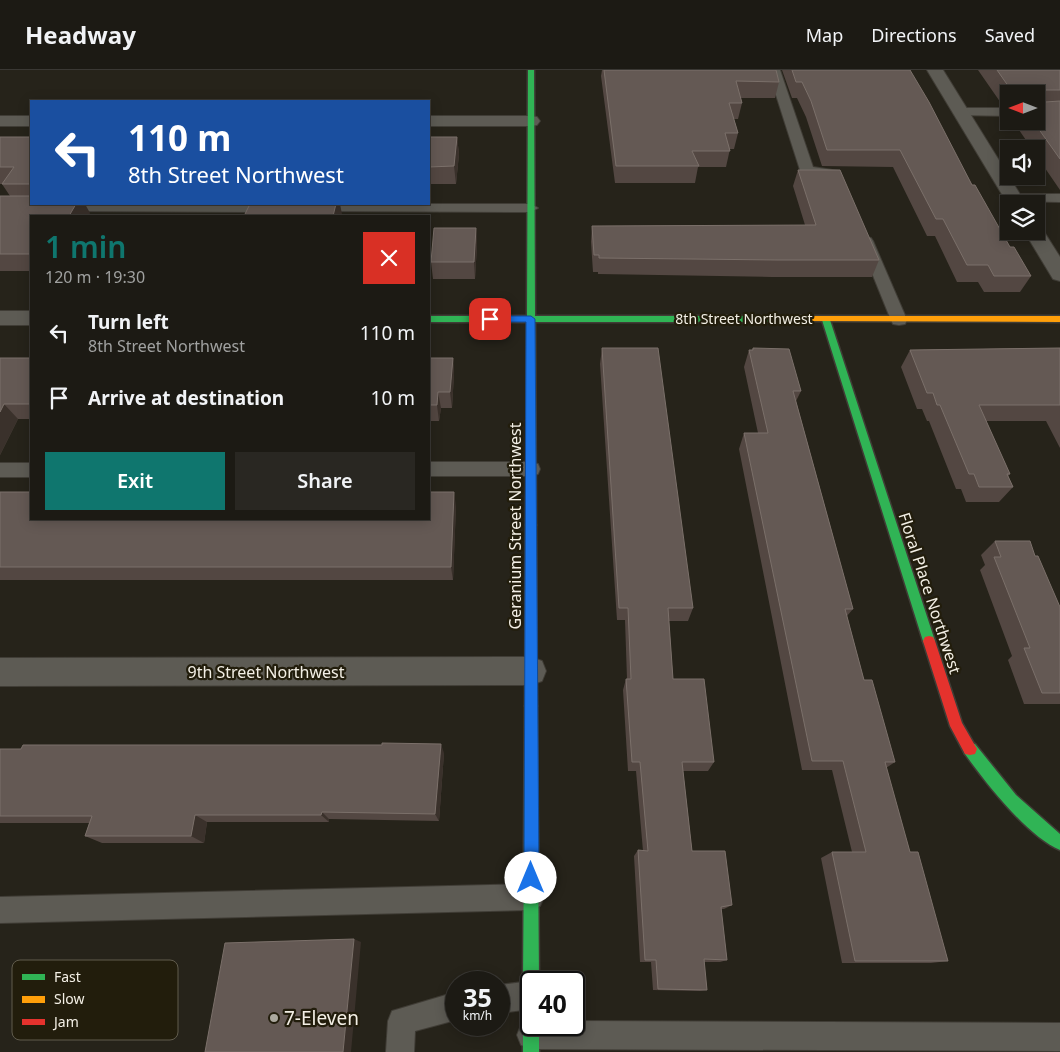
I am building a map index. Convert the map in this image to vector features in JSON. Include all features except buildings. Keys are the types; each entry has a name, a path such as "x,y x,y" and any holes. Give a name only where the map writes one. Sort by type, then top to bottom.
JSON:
{"street":[{"name":"Geranium Street Northwest","path":"531,70 531,971"},
{"path":"935,70 1011,195"},
{"path":"0,121 30,121"},
{"path":"430,121 531,121"},
{"path":"1039,240 1060,274"},
{"path":"0,318 30,318"},
{"name":"8th Street Northwest","path":"430,318 1060,319"},
{"name":"Floral Place Northwest","path":"826,320 956,726 990,779 1026,817 1060,843"},
{"name":"9th Street Northwest","path":"0,672 531,672"}],"lane":[{"path":"774,70 807,170 839,175 843,184"},
{"path":"961,112 1000,112"},
{"path":"1045,199 1060,198"},
{"path":"49,208 285,208"},
{"path":"304,208 531,208"},
{"path":"861,228 899,320"},
{"path":"430,469 531,469"},
{"path":"0,470 30,470"},
{"path":"0,910 531,897"},
{"path":"400,1052 402,1021 445,1009"},
{"path":"531,1037 1060,1037"}],"traffic: fast":[{"path":"531,70 531,525"},
{"path":"430,319 808,319"},
{"path":"826,320 929,641"},
{"path":"531,706 531,971"},
{"path":"970,749 1011,800 1034,823 1060,843"},
{"path":"531,1036 531,1052"}],"traffic: slow":[{"path":"808,319 1060,319"},
{"path":"531,525 531,706"}],"traffic: jam":[{"path":"929,641 956,726 970,749"}],"place":[{"name":"7-Eleven","path":"274,1018"}],"route":[{"path":"490,319 531,319 531,878"}]}
